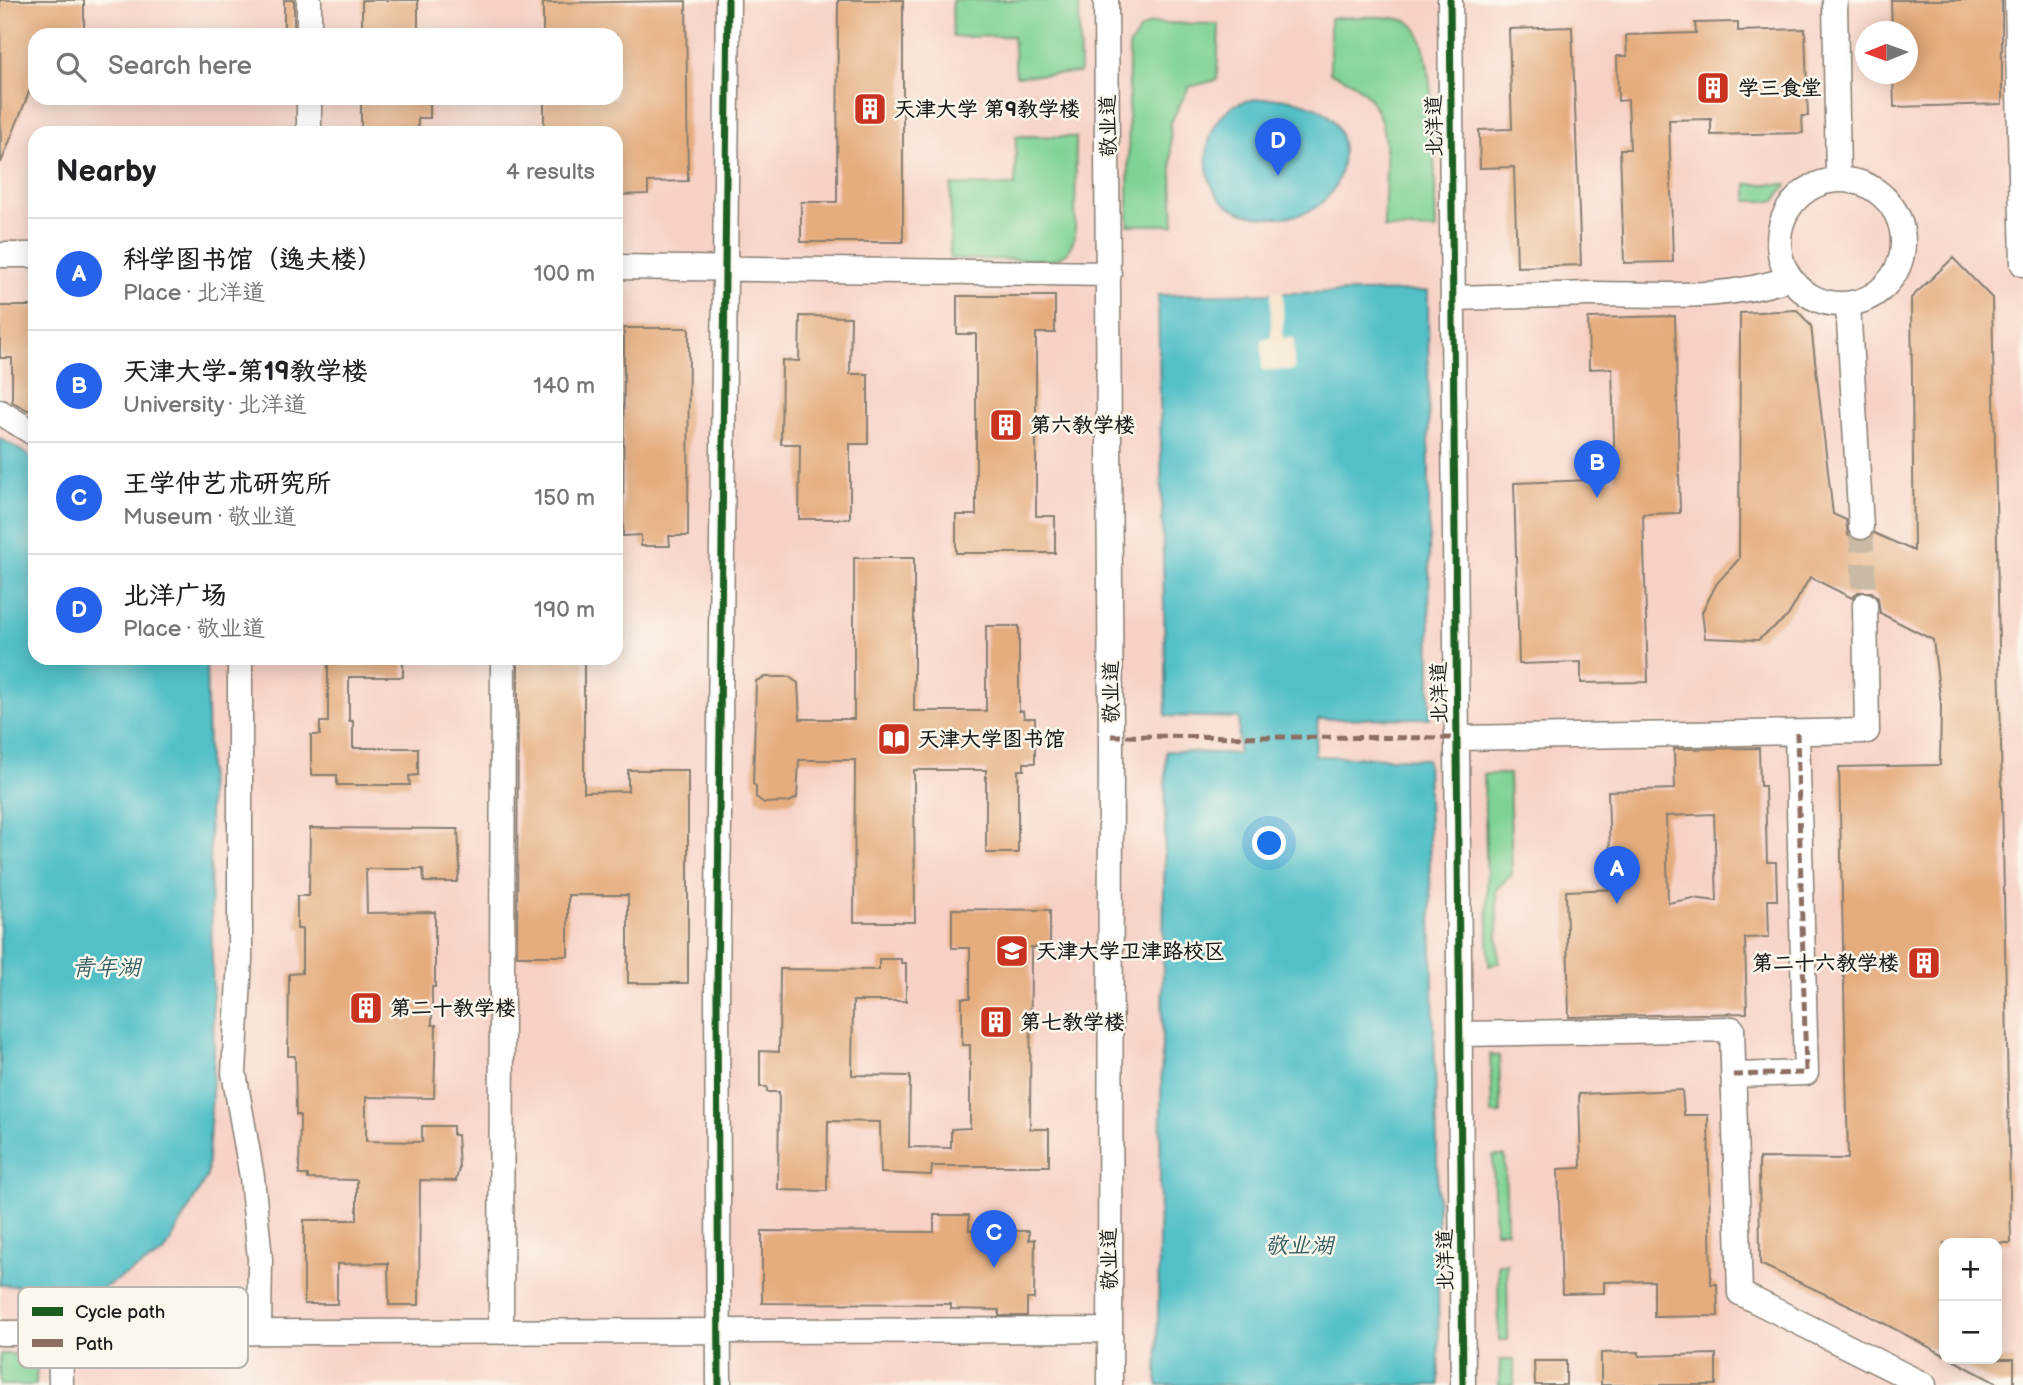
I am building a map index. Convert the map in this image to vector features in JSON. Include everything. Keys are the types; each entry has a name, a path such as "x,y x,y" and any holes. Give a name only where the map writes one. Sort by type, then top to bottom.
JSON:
{"street":[{"path":"309,0 309,28"},
{"path":"719,1385 717,985 727,0"},
{"name":"敬业道","path":"1106,0 1111,1385"},
{"name":"北洋道","path":"1450,0 1463,1385"},
{"path":"1835,0 1838,179"},
{"path":"2017,0 2023,264"},
{"path":"309,105 309,126"},
{"path":"1838,179 1871,188 1886,200 1897,217 1902,235 1902,255 1895,273 1883,288 1867,299 1848,304 1826,303 1806,293 1790,278 1782,261 1779,243 1782,225 1789,209 1801,195 1817,185 1838,179"},
{"path":"0,255 28,255"},
{"path":"623,267 1109,274"},
{"path":"1453,298 1594,294 1697,297 1749,291 1790,278"},
{"path":"1848,304 1861,527"},
{"path":"0,412 28,430"},
{"path":"1457,738 1867,731 1866,606"},
{"path":"240,665 240,959 234,1073 253,1190 260,1259 259,1329"},
{"path":"501,1332 503,665"},
{"path":"1733,1074 1806,1073 1797,733"},
{"path":"1460,1034 1732,1029 1740,1293 1924,1385"},
{"path":"248,1329 719,1333 1110,1330"},
{"path":"0,1333 18,1333"}],"shaded area":[{"name":"天津大学卫津路校区","path":"0,0 2023,0 2023,1385 0,1385"}],"green space":[{"path":"952,0 1079,0 1080,73 1016,76 1013,36 953,37"},
{"path":"1330,18 1394,18 1411,23 1420,35 1426,57 1433,119 1436,230 1384,228 1386,158 1379,115 1369,97 1353,83 1330,73"},
{"path":"1151,23 1219,24 1217,80 1189,87 1170,124 1174,225 1128,225 1129,47 1140,30"},
{"path":"1016,136 1076,137 1075,236 1068,252 1054,260 950,259 951,185 1015,186"},
{"path":"1747,184 1787,184 1775,201 1747,201"},
{"path":"1484,774 1509,774 1512,874 1496,890 1499,962 1489,966"},
{"path":"1490,1054 1499,1056 1501,1114 1492,1114"},
{"path":"1493,1156 1505,1156 1507,1231 1495,1231"},
{"path":"1498,1264 1507,1264 1508,1340 1499,1340"},
{"path":"0,1354 18,1354 18,1368 37,1368 36,1385 0,1385"},
{"path":"1500,1360 1514,1360 1514,1385 1499,1385"}],"water":[{"path":"1280,98 1312,106 1333,120 1343,145 1341,171 1329,195 1310,211 1283,217 1247,214 1224,202 1212,187 1207,162 1211,136 1223,114 1238,103"},
{"name":"敬业湖","path":"1428,291 1430,718 1318,719 1315,756 1427,759 1437,1140 1439,1385 1157,1385 1166,751 1238,754 1239,718 1166,716 1158,295"},
{"name":"青年湖","path":"0,438 28,455 28,665 206,665 214,1058 207,1176 164,1253 104,1287 0,1285"}],"pier":[{"path":"1271,292 1283,292 1283,338 1294,338 1294,370 1262,370 1262,339 1271,338"}],"building":[{"path":"0,0 84,0 84,28 28,28 28,95 1,163"},
{"path":"284,0 294,0 294,28 284,28"},
{"path":"362,0 418,0 418,28 362,28"},
{"name":"天津大学 第9教学楼","path":"838,0 903,0 903,242 801,242 801,202 837,202"},
{"path":"1891,0 2002,0 2002,104 1894,107 1893,84 1918,84 1918,21 1892,21"},
{"path":"686,1 688,181 648,182 648,194 623,195 623,126 544,126 544,105 623,105 623,28 543,28 543,3"},
{"name":"学三食堂","path":"1738,22 1738,31 1805,29 1808,116 1802,116 1803,133 1711,135 1711,119 1669,120 1673,262 1624,263 1620,149 1630,149 1628,100 1618,101 1617,56 1627,56 1626,35 1696,33 1695,23"},
{"path":"1572,27 1581,265 1517,267 1514,167 1480,168 1479,130 1512,129 1509,29"},
{"path":"361,105 430,105 430,118 418,118 418,126 361,126"},
{"name":"第二十六教学楼","path":"1953,258 1992,298 2011,1243 2002,1243 2002,1238 1939,1238 1939,1352 1851,1306 1760,1264 1759,1158 1848,1159 1839,767 1940,765 1941,705 1933,640 1880,613 1878,598 1872,592 1858,592 1852,598 1810,577 1788,616 1758,640 1705,638 1702,612 1717,583 1739,559 1740,313 1797,310 1811,326 1833,514 1846,520 1848,535 1855,541 1869,540 1874,533 1914,551 1911,298"},
{"name":"第六教学楼","path":"957,296 1055,296 1055,333 1036,333 1036,516 1055,516 1055,553 956,553 956,515 976,515 976,334 957,334"},
{"path":"0,306 28,306 28,410 12,402 12,358 0,358"},
{"path":"800,316 851,317 850,374 868,374 868,444 850,444 850,519 799,519 800,444 781,444 782,360 799,361"},
{"path":"1675,316 1680,513 1643,514 1648,682 1581,683 1581,662 1519,664 1514,483 1615,479 1612,368 1589,369 1588,318"},
{"path":"624,328 689,328 688,536 669,536 670,546 641,546 641,535 623,536"},
{"name":"天津大学图书馆","path":"854,558 914,558 914,711 986,711 986,626 1019,626 1019,711 1023,711 1024,718 1035,718 1035,763 1024,763 1024,770 1018,770 1018,853 986,853 986,770 914,770 915,922 854,922 855,760 799,760 797,798 789,802 764,803 756,797 756,786 753,784 756,681 765,677 789,677 798,683 800,719 854,719"},
{"path":"328,665 403,665 403,677 349,677 349,721 353,721 353,748 418,748 418,775 409,776 410,785 337,785 337,775 311,775 311,735 320,735 320,722 328,722"},
{"path":"518,665 584,665 584,792 628,791 628,770 688,770 688,983 628,983 628,895 568,895 568,956 517,956"},
{"path":"1759,748 1760,786 1765,786 1767,862 1776,862 1777,900 1768,900 1769,937 1745,938 1747,1013 1569,1017 1566,891 1618,889 1617,855 1610,855 1608,791 1675,789 1674,749","holes":["1714,814 1717,901 1693,898 1668,903 1666,816"]},
{"path":"310,828 458,829 460,870 457,882 424,882 423,869 366,869 367,913 435,912 435,987 432,987 432,1025 436,1025 434,1098 366,1097 366,1141 422,1142 422,1126 453,1126 453,1135 457,1135 459,1168 456,1181 420,1180 419,1305 389,1305 388,1263 337,1264 337,1304 304,1304 304,1220 357,1220 357,1180 308,1179 308,1175 299,1175 300,1115 296,1115 295,1056 288,1056 289,974 302,973 302,929 297,929 297,896 309,896"},
{"path":"952,909 1050,910 1050,948 1031,947 1030,1129 1049,1129 1049,1166 932,1166 931,1175 881,1173 880,1122 828,1121 827,1191 778,1190 779,1092 767,1092 767,1087 760,1087 760,1051 779,1052 780,969 879,970 879,959 901,959 901,963 906,963 906,1001 853,1001 852,1075 910,1076 909,1147 951,1148 951,1129 970,1128 970,1045 962,1045 962,998 970,998 970,948 952,948"},
{"path":"1682,1090 1684,1115 1708,1115 1711,1284 1717,1284 1718,1316 1654,1317 1654,1281 1604,1282 1604,1293 1562,1294 1558,1169 1581,1168 1579,1094"},
{"path":"934,1215 969,1215 969,1230 1029,1231 1029,1240 1035,1239 1034,1299 1027,1299 1027,1316 999,1316 999,1310 951,1309 951,1304 762,1303 762,1231 934,1232"},
{"path":"1639,1352 1639,1356 1716,1354 1716,1385 1601,1385 1601,1353"},
{"path":"2002,1359 2014,1359 2014,1385 2000,1385 1960,1364 2002,1364"},
{"path":"1534,1361 1566,1361 1566,1385 1535,1385"}],"tunnel":[{"path":"1861,527 1865,605"}],"marked path":[{"path":"1733,1075 1806,1073 1797,733"},
{"path":"1111,736 1457,738"}],"cycle path":[{"path":"719,1385 717,996 728,0"},
{"path":"1450,0 1463,1385"}],"place":[{"name":"学三食堂","path":"1713,88"},
{"name":"天津大学 第9教学楼","path":"870,109"},
{"name":"北洋广场","path":"1278,176"},
{"name":"第六教学楼","path":"1006,425"},
{"name":"天津大学-第19教学楼","path":"1597,498"},
{"name":"天津大学图书馆","path":"894,739"},
{"name":"科学图书馆（逸夫楼）","path":"1617,904"},
{"name":"天津大学卫津路校区","path":"1012,951"},
{"name":"第二十六教学楼","path":"1924,963"},
{"name":"第二十教学楼","path":"366,1008"},
{"name":"第七教学楼","path":"996,1022"},
{"name":"王学仲艺术研究所","path":"994,1268"}]}
